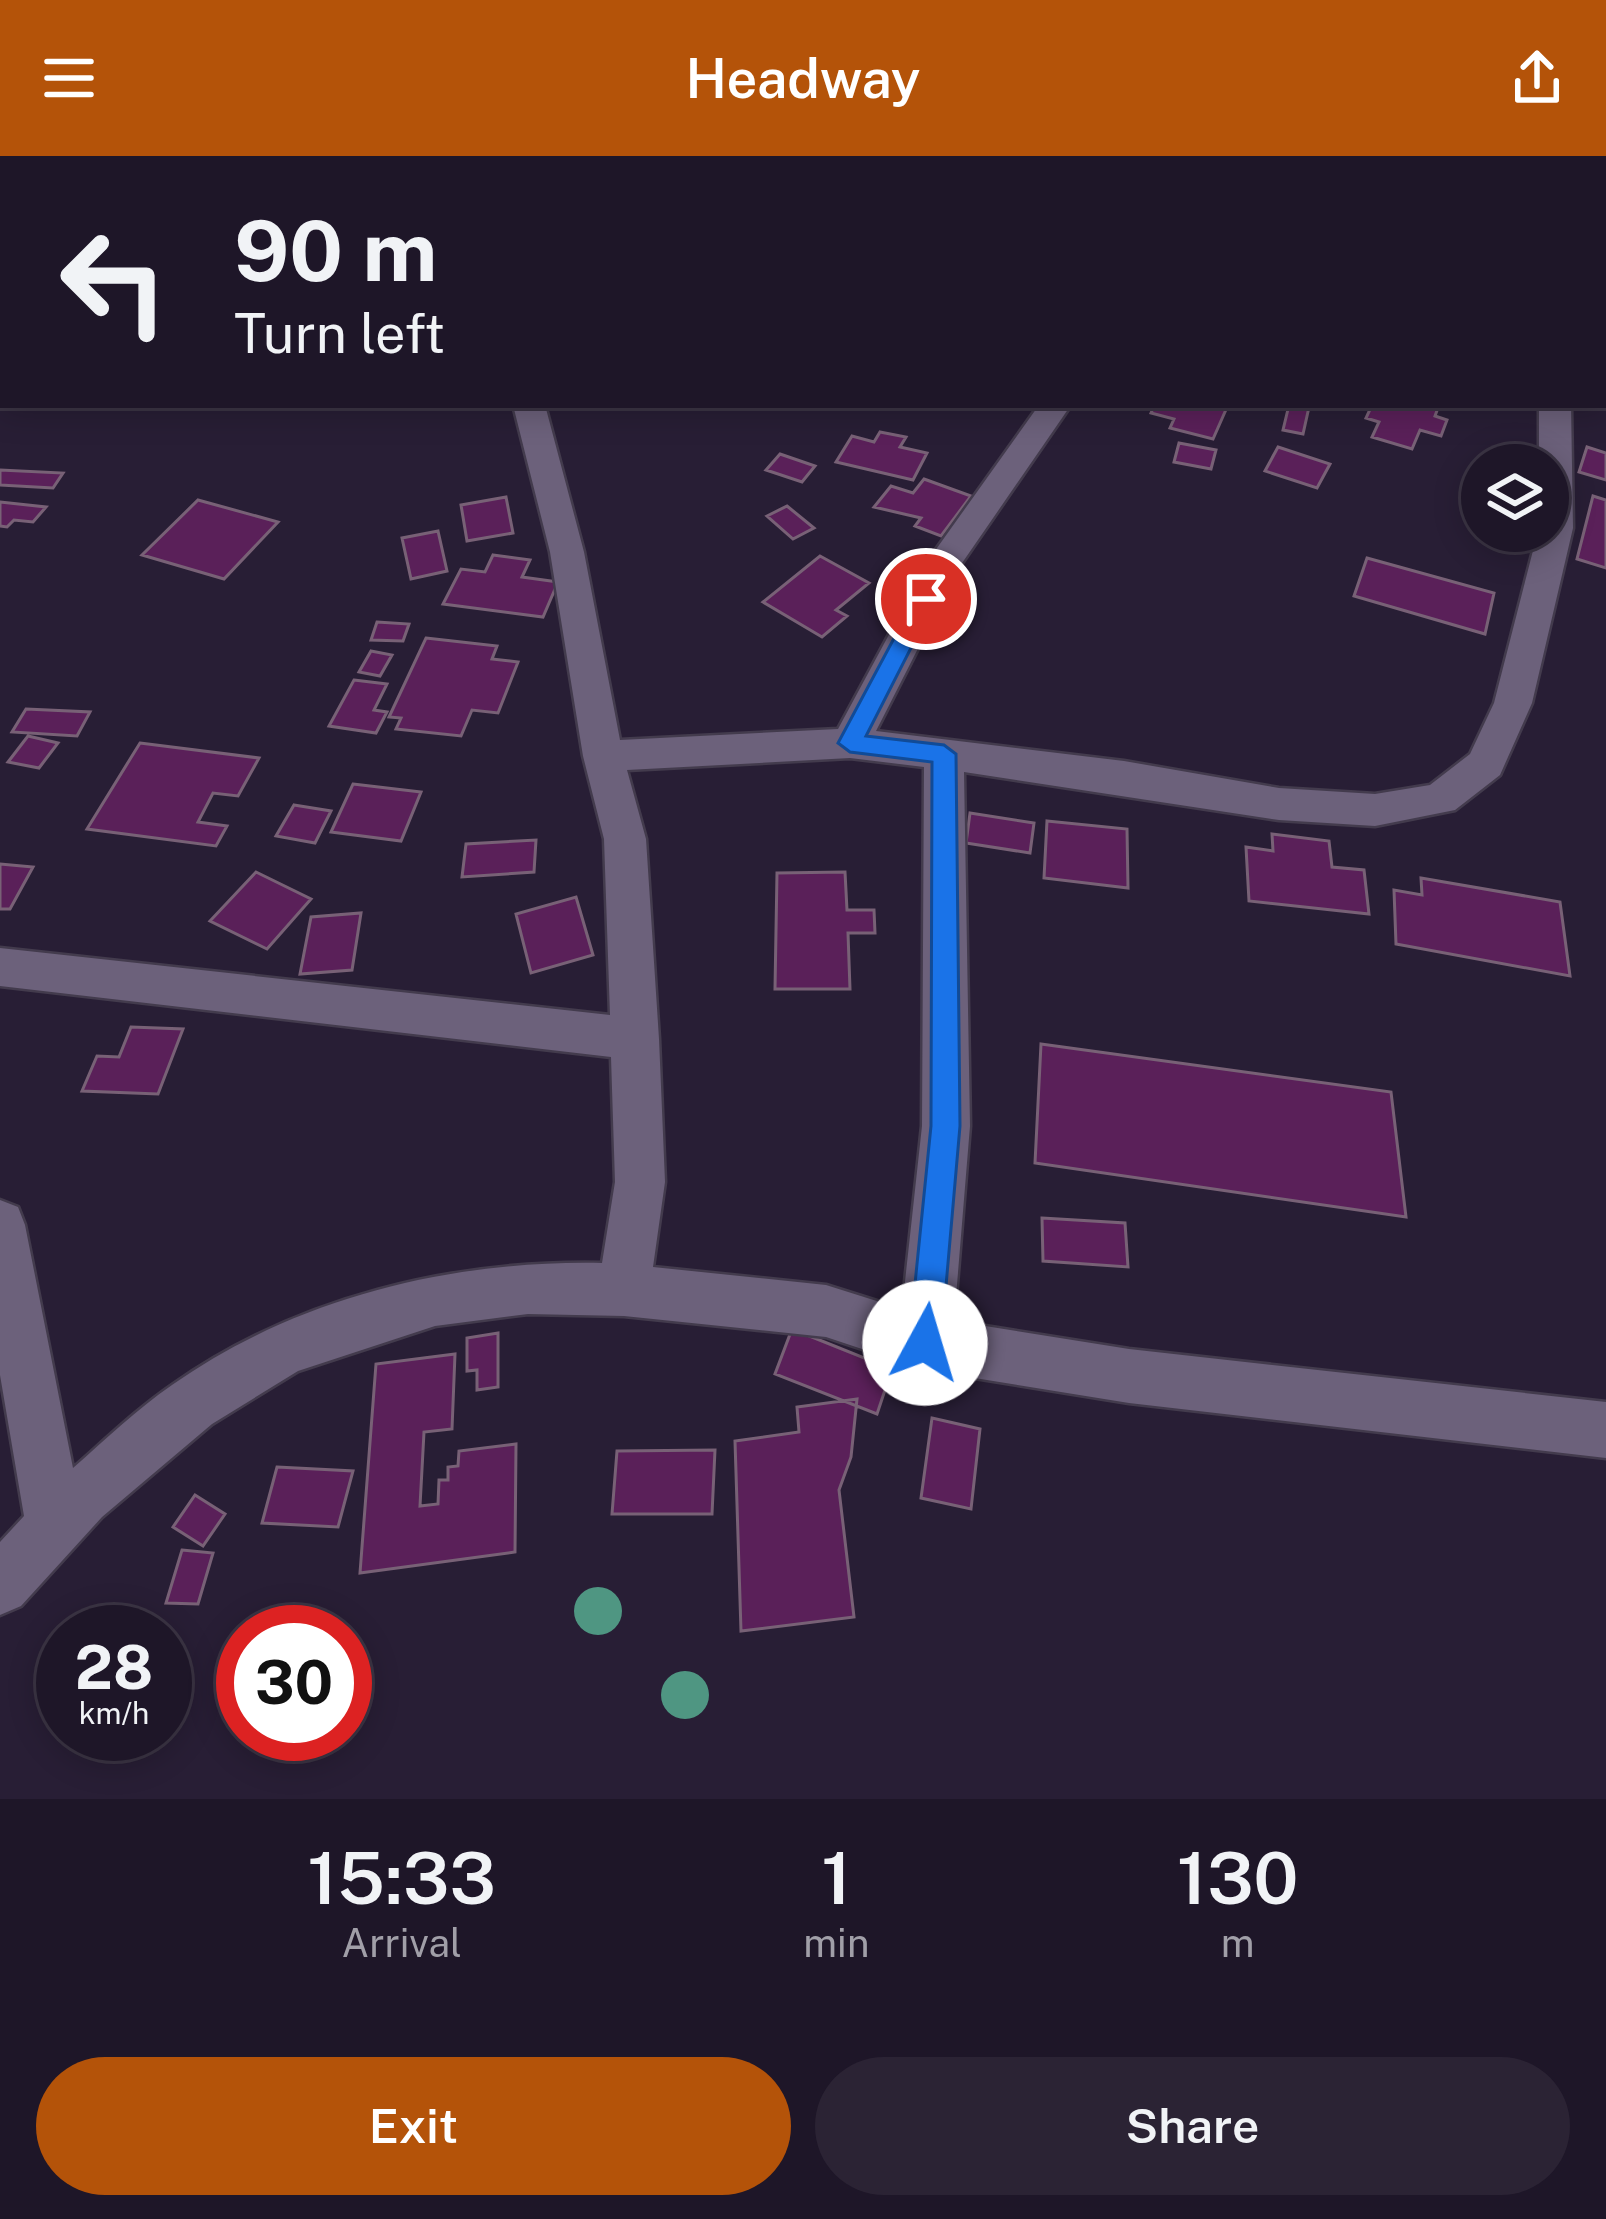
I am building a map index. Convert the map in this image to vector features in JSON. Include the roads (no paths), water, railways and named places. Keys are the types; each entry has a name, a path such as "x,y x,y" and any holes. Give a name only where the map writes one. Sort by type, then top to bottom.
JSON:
{"street":[{"path":"530,408 567,552 603,757 625,839 640,1183 624,1290"},
{"path":"850,743 944,562 1053,408"},
{"path":"603,757 850,743 1335,809 1409,807 1442,799 1486,764 1513,703 1556,528 1555,408"},
{"path":"925,1343 946,1126 944,754"},
{"path":"0,967 636,1039"},
{"path":"0,1225 55,1527"},
{"path":"0,1585 82,1497 191,1404 285,1348 435,1300 528,1288 624,1290 826,1311 925,1343 1129,1376 1606,1430"}]}
